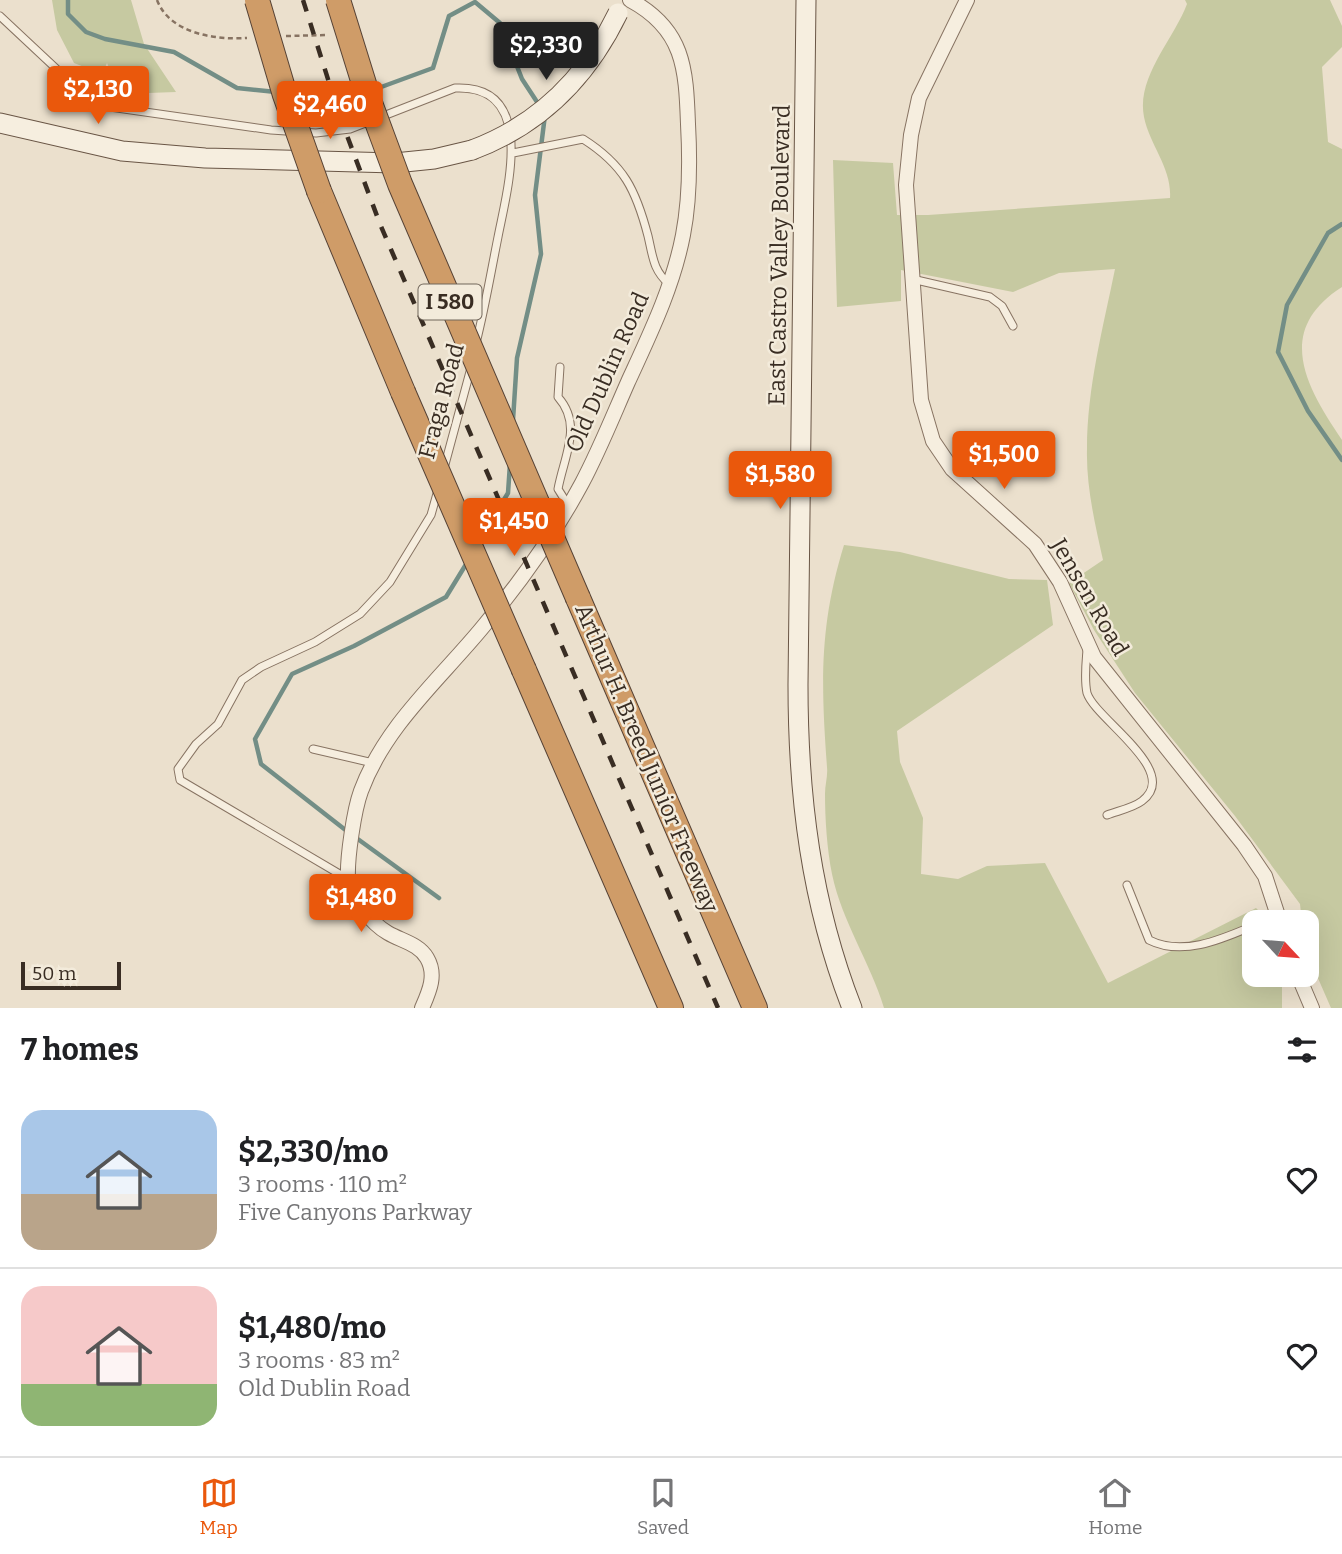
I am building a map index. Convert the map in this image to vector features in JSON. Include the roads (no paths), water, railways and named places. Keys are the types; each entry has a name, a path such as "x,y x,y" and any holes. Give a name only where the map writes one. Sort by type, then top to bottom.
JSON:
{"highway":[{"path":"257,0 285,95 318,191 671,1008"},
{"name":"Arthur H. Breed Junior Freeway","path":"338,0 370,103 404,193 755,1008"}],"main road":[{"name":"East Castro Valley Boulevard","path":"806,0 798,685 800,787 817,896 830,947 852,1008"},
{"path":"0,123 109,149 192,157 395,163 434,159 472,150 521,126 560,96 594,56 624,4"}],"street":[{"name":"Jensen Road","path":"967,0 919,98 911,135 906,185 921,400 933,441 952,469 1035,544 1060,582 1102,667 1244,845 1265,876 1276,910"},
{"name":"Old Dublin Road","path":"348,880 360,795 373,763 392,732 534,561 582,483 656,324 670,285 684,232 687,197 687,86 683,63 667,29 656,16 624,4"},
{"path":"348,880 373,922 426,956 432,969 431,985 422,1008"},
{"path":"1303,987 1312,1008"}],"lane":[{"name":"Fraga Road","path":"0,16 79,90 110,107 271,130 316,133 350,129 444,92 464,88 488,96 498,106 510,128 513,153 480,328 430,515 390,582 360,614 315,642 242,680 218,724 196,744 178,769 180,780 348,880"},
{"path":"513,153 583,139 616,162 641,212 655,272 670,285"},
{"path":"911,279 990,297 1002,306 1013,326"},
{"path":"559,366 558,397 569,409 571,439 558,489 568,505"},
{"path":"1088,642 1088,694 1100,713 1140,753 1152,780 1150,791 1142,802 1107,815"},
{"path":"313,749 373,763"},
{"path":"1127,885 1149,940 1162,947 1208,943 1242,930"}],"waterway":[{"path":"68,0 68,14 86,32 105,39 174,52 237,88 276,92"},
{"path":"373,90 433,68 449,16 475,2 500,23 522,79 539,105"},
{"path":"295,94 346,100 358,95"},
{"path":"513,420 517,358 541,254 535,195 545,115"},
{"path":"1342,224 1328,233 1287,305 1278,352 1308,411 1342,460"},
{"path":"477,544 508,493 510,464"},
{"path":"348,832 261,764 255,739 292,674 354,646 446,597 468,561"},
{"path":"355,837 439,898"}],"railway":[{"path":"303,0 339,114 380,224 718,1008"}]}
